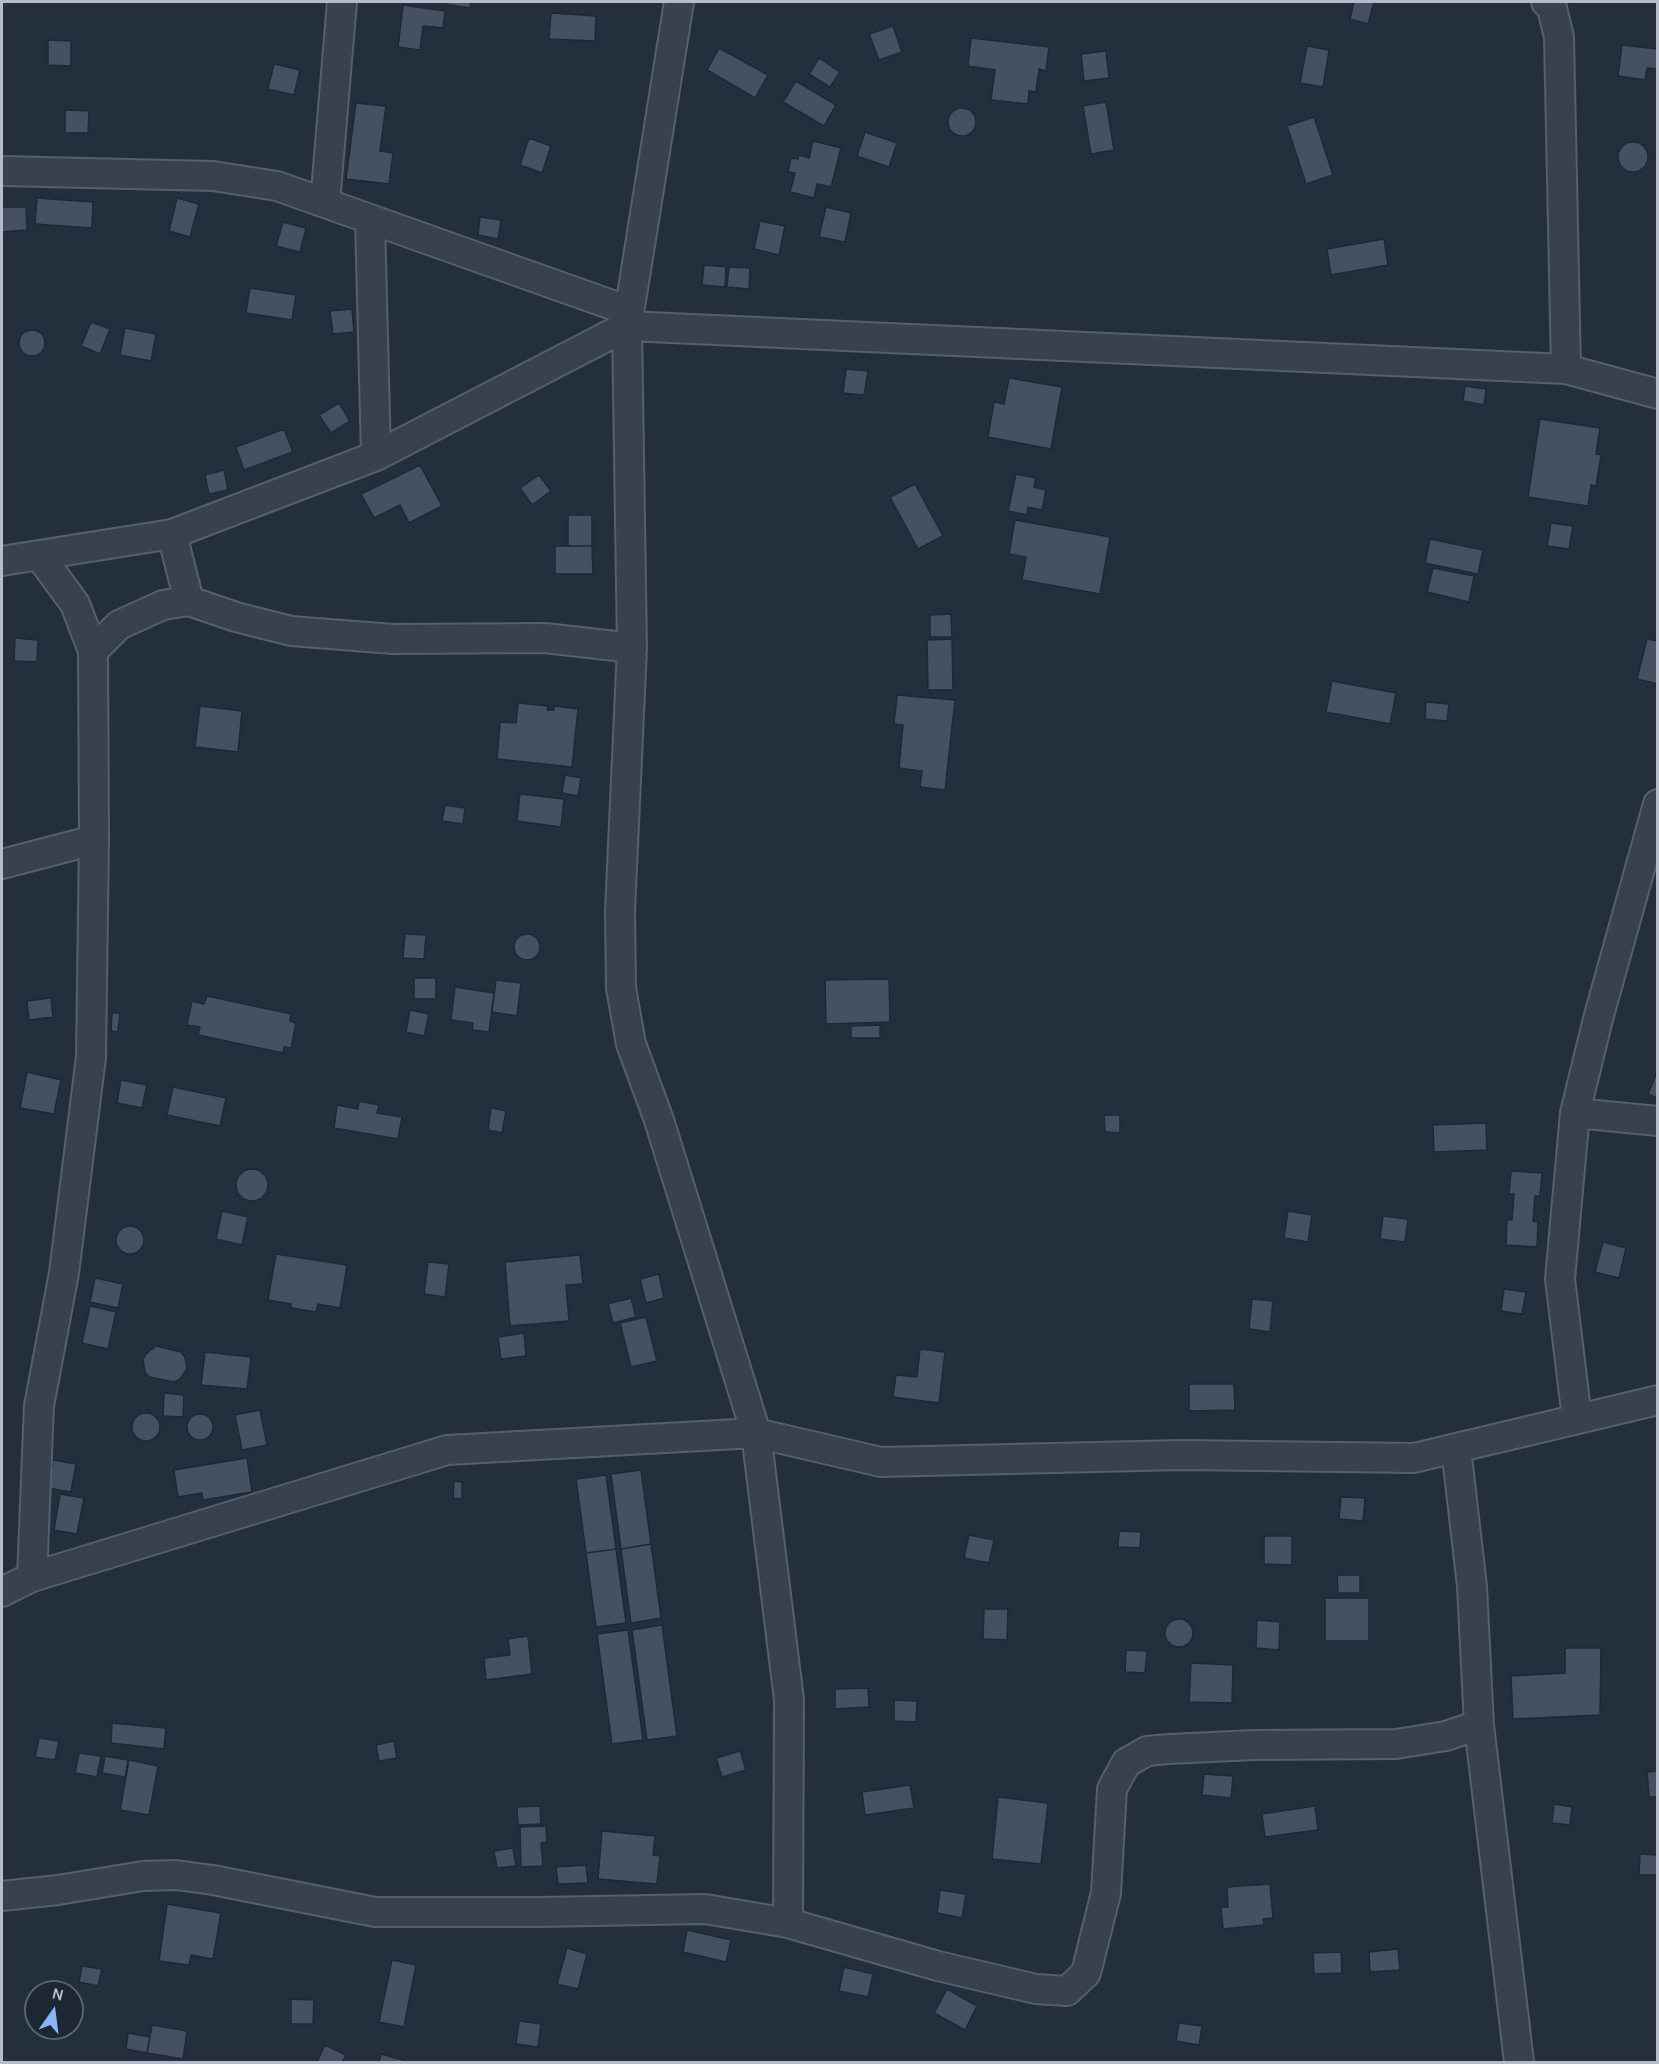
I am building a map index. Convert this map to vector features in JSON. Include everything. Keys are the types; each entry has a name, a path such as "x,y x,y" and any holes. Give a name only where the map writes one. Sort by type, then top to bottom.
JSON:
{"street":[{"path":"324,203 342,2"},
{"path":"679,2 628,319 632,648 620,911 621,988 631,1044 659,1120 756,1433 789,1700 788,1923"},
{"path":"1546,2 1552,8 1559,37 1566,369"},
{"path":"2,171 213,176 277,186 628,319 1566,369 1658,394"},
{"path":"370,220 376,456"},
{"path":"2,561 172,534 376,456 628,319"},
{"path":"172,534 189,601"},
{"path":"32,1577 39,1406 64,1273 91,1057 94,840 93,651 75,604 39,555"},
{"path":"93,651 118,625 163,605 189,601 236,617 291,631 393,639 545,638 632,648"},
{"path":"1577,1419 1560,1279 1575,1113 1598,1019 1658,804"},
{"path":"2,864 94,840"},
{"path":"1575,1113 1658,1121"},
{"path":"2,1592 32,1577 447,1450 756,1433 881,1462 1182,1455 1414,1458 1658,1400"},
{"path":"1456,1448 1472,1586 1479,1725 1519,2062"},
{"path":"2,1896 58,1890 143,1876 176,1875 213,1880 375,1912 705,1909 788,1923 938,1966 1035,1989 1067,1991 1086,1973 1106,1893 1112,1789 1126,1762 1147,1751 1169,1749 1254,1745 1396,1744 1446,1736 1479,1725"}],"building":[{"path":"448,2 471,2 470,8 448,5"},
{"path":"1354,2 1374,2 1368,24 1350,19"},
{"path":"403,5 445,11 443,28 423,26 420,50 398,47"},
{"path":"551,13 596,16 595,41 549,39"},
{"path":"893,26 902,52 879,60 869,34"},
{"path":"971,38 1049,47 1046,71 1039,69 1036,92 1029,91 1028,104 991,100 995,70 968,66"},
{"path":"48,40 71,41 71,66 48,65"},
{"path":"1622,45 1658,49 1658,69 1647,68 1645,80 1618,76"},
{"path":"1307,46 1329,50 1323,87 1300,83"},
{"path":"719,48 768,75 755,98 707,70"},
{"path":"1106,51 1109,78 1084,81 1081,54"},
{"path":"819,58 840,72 830,87 809,74"},
{"path":"274,64 300,70 294,95 268,89"},
{"path":"796,81 836,105 824,126 783,102"},
{"path":"1106,102 1114,150 1091,154 1083,106"},
{"path":"356,103 386,106 380,151 393,153 389,184 346,179"},
{"path":"962,108 972,112 976,122 972,132 962,136 952,132 948,122 952,112"},
{"path":"65,110 89,111 88,133 65,133"},
{"path":"1314,117 1333,175 1306,184 1287,126"},
{"path":"865,132 897,143 889,167 857,156"},
{"path":"529,138 551,146 542,173 520,165"},
{"path":"813,141 841,148 831,187 817,184 814,198 790,192 795,173 788,172 791,158 798,159 799,155 809,158"},
{"path":"1633,142 1644,146 1648,157 1644,168 1633,172 1622,168 1618,157 1622,146"},
{"path":"37,198 93,202 92,228 35,224"},
{"path":"177,198 199,204 190,237 169,231"},
{"path":"2,207 26,207 27,230 2,232"},
{"path":"826,207 851,213 845,242 819,237"},
{"path":"480,217 501,220 498,239 478,235"},
{"path":"760,221 785,226 779,255 754,249"},
{"path":"283,222 306,228 300,252 276,246"},
{"path":"1384,239 1388,265 1331,275 1327,249"},
{"path":"704,265 726,267 725,287 702,285"},
{"path":"729,267 750,268 749,289 727,287"},
{"path":"250,288 296,295 292,320 246,313"},
{"path":"352,309 354,332 333,334 330,311"},
{"path":"91,322 110,329 100,354 81,346"},
{"path":"125,328 156,334 151,361 120,355"},
{"path":"32,330 41,334 45,343 41,352 32,356 23,352 19,343 23,334"},
{"path":"846,369 868,371 864,395 843,393"},
{"path":"1009,378 1062,387 1051,449 988,437 994,402 1004,404"},
{"path":"1465,386 1486,389 1484,405 1463,401"},
{"path":"339,403 350,421 331,433 319,415"},
{"path":"1540,419 1600,428 1596,454 1601,455 1596,486 1591,485 1588,506 1528,497"},
{"path":"284,429 293,452 244,470 236,447"},
{"path":"420,465 442,506 409,523 400,505 374,518 361,494"},
{"path":"224,470 228,490 209,494 205,475"},
{"path":"1016,474 1036,478 1034,487 1046,490 1042,510 1028,507 1027,515 1008,511"},
{"path":"539,475 551,491 532,505 520,488"},
{"path":"915,484 943,536 918,549 890,497"},
{"path":"568,515 592,515 592,546 568,546"},
{"path":"1015,520 1110,537 1100,594 1022,580 1026,557 1009,554"},
{"path":"1551,523 1573,526 1569,549 1547,546"},
{"path":"1430,539 1483,550 1478,574 1425,563"},
{"path":"555,546 592,546 593,574 555,574"},
{"path":"1433,568 1474,576 1469,602 1427,592"},
{"path":"951,614 952,637 930,637 930,615"},
{"path":"15,638 38,640 37,662 14,661"},
{"path":"952,639 953,690 928,690 927,640"},
{"path":"1647,639 1658,641 1658,684 1637,679"},
{"path":"1332,681 1396,693 1390,724 1326,712"},
{"path":"897,695 955,700 945,790 920,787 922,771 899,768 903,725 894,724"},
{"path":"1426,702 1449,704 1447,721 1425,719"},
{"path":"518,703 548,706 547,710 554,710 554,706 578,709 572,767 497,759 500,722 516,723"},
{"path":"200,706 242,711 238,752 195,747"},
{"path":"565,775 581,778 578,796 562,793"},
{"path":"520,794 564,799 561,827 517,821"},
{"path":"445,805 465,808 463,824 442,821"},
{"path":"405,934 426,935 424,959 403,958"},
{"path":"527,934 536,938 540,947 536,956 527,960 518,956 514,947 518,938"},
{"path":"414,978 436,978 436,999 414,999"},
{"path":"889,979 890,1022 826,1024 825,980"},
{"path":"496,980 521,983 517,1016 492,1012"},
{"path":"455,987 494,993 489,1032 472,1030 473,1023 451,1020"},
{"path":"207,996 291,1014 290,1021 296,1023 291,1048 284,1047 283,1053 198,1035 200,1027 187,1025 192,1001 204,1004"},
{"path":"51,998 53,1017 29,1020 27,1001"},
{"path":"410,1010 429,1014 424,1036 406,1032"},
{"path":"112,1013 120,1013 118,1032 111,1031"},
{"path":"880,1025 880,1038 851,1038 851,1026"},
{"path":"1658,1070 1658,1098 1648,1094"},
{"path":"27,1072 61,1080 54,1114 20,1108"},
{"path":"121,1080 147,1085 142,1108 117,1103"},
{"path":"173,1087 226,1098 220,1126 167,1115"},
{"path":"359,1101 379,1105 377,1113 402,1117 398,1139 334,1128 337,1105 358,1109"},
{"path":"491,1108 506,1111 502,1133 488,1130"},
{"path":"1104,1115 1120,1115 1120,1133 1105,1132"},
{"path":"1486,1123 1487,1150 1434,1152 1433,1125"},
{"path":"252,1169 263,1174 268,1185 263,1196 252,1201 241,1196 236,1185 241,1174"},
{"path":"1511,1171 1542,1173 1540,1196 1535,1196 1533,1221 1538,1222 1537,1247 1506,1245 1507,1219 1512,1220 1514,1194 1509,1194"},
{"path":"222,1211 248,1217 242,1245 216,1239"},
{"path":"1288,1211 1312,1215 1308,1242 1284,1238"},
{"path":"1383,1216 1408,1219 1405,1242 1380,1239"},
{"path":"130,1226 140,1230 144,1240 140,1250 130,1254 120,1250 116,1240 120,1230"},
{"path":"1603,1242 1626,1248 1619,1278 1595,1272"},
{"path":"276,1254 347,1265 340,1308 318,1304 316,1312 291,1308 291,1304 268,1300"},
{"path":"580,1255 583,1284 566,1285 569,1321 510,1326 505,1262"},
{"path":"428,1262 449,1264 445,1297 424,1294"},
{"path":"659,1274 664,1298 646,1303 640,1279"},
{"path":"95,1278 123,1284 118,1308 90,1302"},
{"path":"1504,1289 1526,1292 1522,1314 1501,1311"},
{"path":"631,1298 636,1317 613,1323 608,1304"},
{"path":"1252,1299 1273,1301 1270,1332 1249,1329"},
{"path":"90,1306 116,1312 108,1349 82,1343"},
{"path":"646,1317 657,1361 631,1367 620,1323"},
{"path":"524,1333 526,1356 501,1359 498,1337"},
{"path":"156,1346 181,1352 185,1357 187,1369 180,1379 174,1382 149,1377 145,1372 143,1359"},
{"path":"920,1349 945,1352 939,1403 893,1397 896,1375 917,1377"},
{"path":"205,1352 251,1357 247,1389 201,1385"},
{"path":"1189,1384 1234,1384 1235,1410 1189,1411"},
{"path":"164,1393 184,1395 183,1417 163,1416"},
{"path":"260,1410 267,1445 242,1450 235,1415"},
{"path":"146,1413 156,1417 160,1427 156,1437 146,1441 136,1437 132,1427 136,1417"},
{"path":"200,1414 209,1418 213,1427 209,1436 200,1440 191,1436 187,1427 191,1418"},
{"path":"247,1458 252,1492 203,1500 202,1493 178,1497 174,1470"},
{"path":"53,1460 76,1464 71,1492 48,1488"},
{"path":"641,1470 651,1544 621,1549 611,1474"},
{"path":"606,1475 616,1549 586,1553 576,1479"},
{"path":"454,1481 462,1482 462,1499 453,1498"},
{"path":"60,1494 84,1498 77,1534 54,1530"},
{"path":"1341,1497 1365,1498 1363,1521 1339,1519"},
{"path":"1119,1531 1141,1532 1140,1548 1118,1547"},
{"path":"969,1535 994,1540 989,1563 964,1558"},
{"path":"1264,1536 1292,1536 1292,1565 1264,1564"},
{"path":"651,1544 661,1618 631,1623 621,1549"},
{"path":"616,1549 626,1623 596,1627 586,1553"},
{"path":"1337,1575 1360,1575 1360,1593 1338,1593"},
{"path":"1325,1598 1369,1598 1369,1641 1325,1641"},
{"path":"984,1609 1008,1609 1007,1640 983,1639"},
{"path":"1179,1619 1189,1623 1193,1633 1189,1643 1179,1647 1169,1643 1165,1633 1169,1623"},
{"path":"1257,1620 1280,1622 1279,1650 1256,1648"},
{"path":"662,1625 677,1736 647,1740 632,1630"},
{"path":"628,1630 643,1740 612,1744 597,1634"},
{"path":"528,1636 532,1674 486,1680 484,1658 510,1655 508,1639"},
{"path":"1565,1648 1601,1648 1600,1715 1513,1719 1511,1676 1565,1673"},
{"path":"1126,1650 1147,1651 1145,1673 1125,1672"},
{"path":"1191,1663 1233,1665 1232,1703 1189,1702"},
{"path":"868,1688 869,1707 835,1709 835,1689"},
{"path":"894,1700 917,1701 916,1722 894,1721"},
{"path":"112,1723 166,1728 164,1749 111,1743"},
{"path":"39,1738 59,1741 55,1760 35,1757"},
{"path":"394,1741 397,1758 379,1761 376,1745"},
{"path":"740,1751 746,1770 722,1777 716,1758"},
{"path":"79,1753 101,1756 97,1777 75,1773"},
{"path":"105,1756 128,1760 125,1777 102,1773"},
{"path":"129,1760 158,1766 149,1815 120,1810"},
{"path":"1658,1771 1658,1797 1649,1797 1647,1772"},
{"path":"1204,1774 1233,1776 1231,1798 1202,1795"},
{"path":"910,1785 914,1808 865,1815 862,1792"},
{"path":"998,1797 1048,1803 1041,1864 992,1859"},
{"path":"1554,1804 1572,1807 1570,1825 1552,1823"},
{"path":"540,1806 541,1824 518,1825 517,1807"},
{"path":"1315,1806 1318,1830 1265,1837 1262,1814"},
{"path":"546,1826 547,1842 541,1843 543,1866 521,1867 520,1827"},
{"path":"602,1831 655,1836 653,1855 660,1856 657,1884 598,1879"},
{"path":"513,1848 516,1866 497,1868 494,1851"},
{"path":"1640,1854 1658,1855 1658,1875 1639,1875"},
{"path":"586,1865 588,1883 558,1884 556,1867"},
{"path":"1270,1884 1273,1918 1263,1919 1264,1925 1223,1929 1221,1907 1228,1907 1227,1887"},
{"path":"940,1890 966,1894 962,1918 937,1913"},
{"path":"167,1904 221,1913 213,1959 191,1955 189,1965 159,1961"},
{"path":"687,1930 731,1940 726,1962 683,1952"},
{"path":"567,1948 587,1954 578,1989 557,1984"},
{"path":"1398,1949 1400,1970 1370,1972 1369,1952"},
{"path":"1341,1952 1342,1973 1314,1974 1313,1953"},
{"path":"392,1960 416,1965 404,2027 379,2022"},
{"path":"82,1966 102,1969 98,1986 79,1980"},
{"path":"844,1967 873,1974 868,1997 839,1991"},
{"path":"947,1989 977,2006 965,2030 934,2013"},
{"path":"291,1999 314,2000 313,2024 291,2024"},
{"path":"519,2021 541,2024 538,2047 516,2044"},
{"path":"1179,2023 1202,2026 1199,2045 1176,2041"},
{"path":"152,2025 187,2031 183,2059 147,2053"},
{"path":"128,2033 150,2037 147,2053 126,2049"},
{"path":"325,2045 346,2055 342,2062 317,2062"},
{"path":"381,2054 403,2060 403,2062 379,2062"}]}
